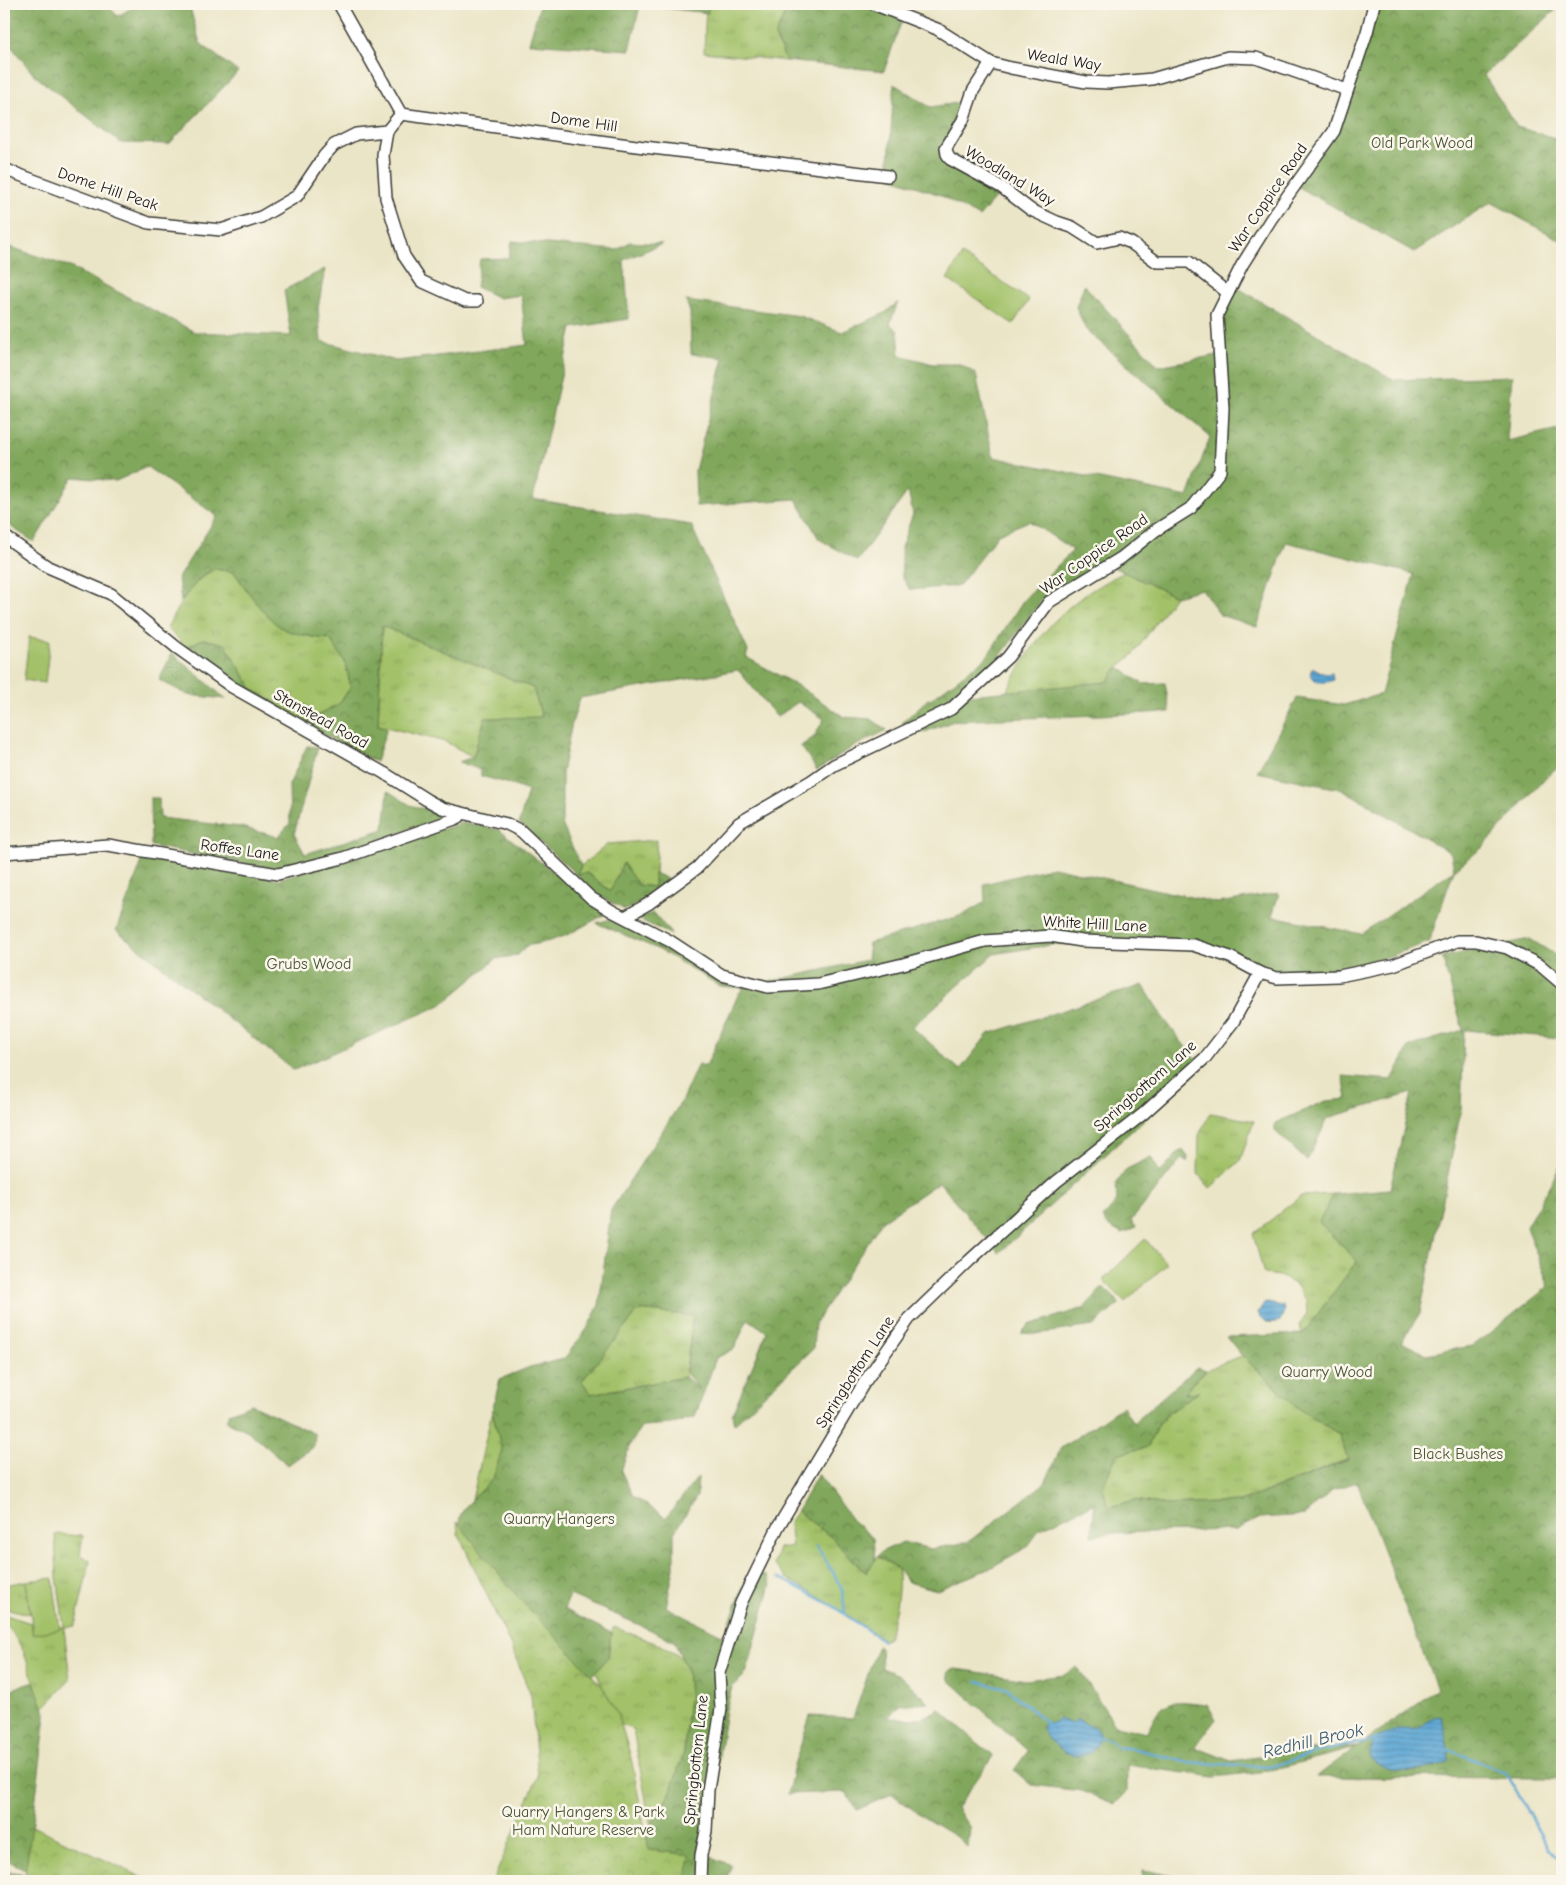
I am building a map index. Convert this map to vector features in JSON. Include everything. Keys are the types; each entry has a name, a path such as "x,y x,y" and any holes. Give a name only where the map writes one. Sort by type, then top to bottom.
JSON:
{"street":[{"path":"339,4 401,114 387,131 382,155 386,198 404,256 421,281 464,301 477,301"},
{"name":"Weald Way","path":"873,4 930,26 955,39 991,63 1076,80 1108,83 1152,80 1228,57 1256,58 1347,90"},
{"name":"War Coppice Road","path":"625,917 648,904 697,868 739,823 811,781 834,765 951,709 1008,658 1049,602 1121,558 1156,530 1191,508 1220,471 1223,408 1217,315 1242,265 1271,219 1334,131 1367,32 1374,4"},
{"name":"Woodland Way","path":"991,63 973,91 963,120 946,148 946,154 950,159 1001,187 1031,210 1072,227 1097,243 1119,238 1131,243 1157,262 1189,262 1228,293"},
{"name":"Dome Hill","path":"401,114 635,146 888,176"},
{"name":"Dome Hill Peak","path":"4,168 149,223 221,230 261,217 297,196 324,156 334,145 356,134 387,131"},
{"name":"Stanstead Road","path":"4,536 48,567 111,594 176,647 232,688 384,773 427,800 442,808 507,824 521,831 591,898 625,917"},
{"name":"Roffes Lane","path":"4,853 108,845 278,874 343,858 455,819 460,817 461,813"},
{"name":"White Hill Lane","path":"625,917 670,941 722,975 768,987 818,984 903,964 985,941 1050,936 1082,941 1193,944 1230,957 1260,973 1277,978 1339,976 1393,965 1457,942 1476,941 1507,948 1541,966 1562,984"},
{"name":"Springbottom Lane","path":"700,1881 701,1855 706,1831 708,1790 721,1709 719,1673 740,1603 778,1527 864,1383 909,1320 969,1261 1056,1182 1143,1114 1205,1058 1233,1022 1260,973"}],"green space":[{"path":"4,4 105,4 118,16 138,4 189,4 200,43 238,72 169,144 121,143 34,75 4,37"},
{"path":"540,4 708,4 708,13 640,5 630,50 529,43"},
{"path":"706,4 789,4 775,36 786,61 704,52"},
{"path":"789,4 872,4 902,20 884,71 786,61 775,36"},
{"name":"Old Park Wood","path":"1378,4 1562,4 1484,75 1517,127 1562,140 1562,241 1491,202 1414,252 1295,185 1334,131"},
{"path":"894,84 930,107 964,102 960,118 942,148 940,158 997,196 979,217 940,195 888,176"},
{"path":"512,241 617,250 630,242 662,244 624,260 629,319 572,328 533,499 691,525 748,651 746,657 800,687 844,717 871,719 887,730 851,748 817,770 801,746 814,737 824,719 798,702 777,717 738,670 580,698 572,723 562,773 562,824 581,866 577,874 587,873 610,891 623,863 638,885 654,887 654,873 670,880 633,907 625,910 590,890 577,875 519,823 528,791 481,776 481,770 459,762 473,757 485,718 542,717 533,688 382,626 378,725 387,728 376,762 243,692 186,647 203,639 225,644 253,690 307,721 338,705 351,687 345,662 330,639 297,634 280,627 261,609 234,572 214,569 202,576 181,601 178,578 217,516 147,467 116,481 73,477 34,542 4,522 4,245 70,267 195,332 291,336 284,290 325,269 318,308 321,341 397,361 527,345 521,295 499,298 476,287 480,259 508,258"},
{"path":"962,255 1029,300 1013,324 947,279"},
{"path":"1084,285 1158,366 1218,355 1217,315 1233,285 1394,380 1512,376 1507,441 1562,428 1562,763 1546,777 1483,847 1454,870 1451,853 1344,790 1257,772 1297,698 1344,705 1381,694 1414,574 1286,542 1257,627 1220,615 1202,589 1175,596 1102,562 1044,597 1001,655 958,696 1107,682 1118,667 1143,684 1165,683 1170,712 954,721 922,733 902,723 928,699 986,658 1024,599 1073,550 1029,521 998,534 959,586 910,590 902,577 901,547 913,514 908,491 857,561 819,539 796,499 696,506 695,470 724,358 691,354 690,312 686,301 800,316 842,332 885,313 898,302 890,324 898,331 900,355 933,364 960,364 976,374 993,457 1188,497 1210,437 1086,330 1076,307"},
{"path":"214,569 234,572 251,596 311,637 330,639 345,662 351,687 338,705 307,721 253,690 225,644 203,639 186,647 167,628 181,602 192,587"},
{"path":"1125,572 1175,596 1133,655 1118,667 1108,682 1006,692 1032,648 1060,615 1090,591"},
{"path":"382,626 533,688 542,718 485,718 473,757 446,742 378,725"},
{"path":"29,637 50,640 45,683 24,680"},
{"path":"172,653 226,699 188,695 159,680"},
{"path":"307,746 318,747 294,834 305,854 384,829 388,791 410,805 438,813 437,820 341,855 280,870 151,846 150,798 159,798 160,818 241,827 278,837 290,823 289,785"},
{"name":"Grubs Wood","path":"464,822 499,830 599,907 604,915 567,935 526,946 518,955 496,959 441,1005 294,1070 116,930 144,856 278,879 391,847"},
{"path":"657,840 654,887 638,885 623,864 611,891 587,873 577,875 581,866 608,844"},
{"name":"Quarry Hangers","path":"1053,867 1218,903 1279,893 1272,916 1361,934 1454,870 1429,942 1348,971 1280,973 1205,951 1180,948 1056,944 994,954 912,1027 960,1070 988,1034 1143,985 1162,1016 1194,1058 1212,1057 999,1253 939,1182 882,1221 815,1323 813,1349 734,1424 732,1414 767,1332 748,1319 734,1349 716,1358 695,1417 671,1424 642,1426 630,1445 621,1471 633,1496 666,1518 698,1477 697,1496 674,1533 674,1568 666,1607 724,1636 749,1573 767,1576 771,1584 746,1674 732,1687 726,1709 704,1854 731,1865 726,1881 626,1881 634,1840 651,1827 671,1791 684,1752 689,1696 687,1670 674,1641 570,1595 564,1609 611,1633 608,1657 582,1688 511,1646 458,1533 460,1516 465,1507 493,1479 502,1450 492,1411 500,1379 530,1367 564,1359 587,1329 599,1305 611,1210 681,1102 698,1064 706,1066 739,993 744,988 720,986 660,950 596,923 612,919 668,945 720,979 745,987 867,960 869,943 963,915 985,902 984,884","holes":["639,1310 693,1316 686,1373 699,1389 685,1377 591,1394 582,1381"]},
{"path":"654,913 672,935 636,918"},
{"path":"1530,939 1562,959 1562,1038 1464,1030 1461,1110 1420,1313 1401,1342 1426,1354 1473,1346 1549,1286 1526,1227 1562,1163 1562,1778 1316,1777 1355,1748 1268,1771 1214,1777 1127,1765 1127,1792 1115,1804 1082,1791 1031,1785 1014,1770 1028,1751 949,1680 948,1672 955,1669 1026,1680 1064,1675 1077,1667 1116,1726 1146,1733 1158,1713 1169,1704 1184,1702 1207,1704 1216,1719 1195,1747 1231,1761 1296,1751 1357,1747 1437,1689 1357,1482 1332,1490 1305,1515 1259,1518 1236,1530 1107,1533 1091,1536 1095,1503 1039,1529 1029,1546 988,1569 937,1590 908,1582 898,1569 877,1556 883,1551 903,1542 931,1549 968,1542 1045,1483 1061,1448 1123,1406 1133,1423 1197,1367 1206,1370 1193,1382 1185,1394 1199,1392 1181,1403 1162,1420 1152,1436 1148,1447 1117,1454 1103,1486 1108,1508 1134,1500 1168,1505 1240,1502 1348,1460 1339,1434 1302,1411 1242,1356 1227,1337 1303,1334 1357,1261 1319,1222 1334,1194 1390,1189 1412,1093 1328,1118 1307,1161 1275,1131 1275,1123 1326,1101 1347,1099 1343,1076 1392,1080 1409,1047 1463,1030 1442,957"},
{"path":"1210,1113 1254,1121 1240,1161 1210,1188 1198,1174 1199,1135"},
{"path":"1182,1149 1188,1157 1187,1162 1181,1159 1131,1221 1136,1227 1122,1234 1108,1226 1103,1218 1117,1201 1116,1183 1127,1169 1151,1157 1160,1173"},
{"path":"1334,1194 1319,1222 1357,1261 1303,1334 1299,1325 1307,1313 1306,1301 1297,1286 1280,1276 1264,1274 1253,1234 1301,1196"},
{"path":"1145,1239 1167,1264 1125,1302 1103,1280"},
{"path":"1103,1287 1120,1303 1093,1326 1036,1334 1021,1333 1029,1325 1084,1308"},
{"path":"638,1310 693,1316 685,1377 591,1394 582,1381"},
{"path":"1242,1356 1302,1411 1339,1434 1348,1459 1240,1502 1168,1505 1134,1500 1107,1508 1103,1486 1117,1454 1148,1447 1161,1421 1173,1409 1197,1393 1185,1395 1203,1373"},
{"path":"251,1404 315,1434 314,1446 288,1465 248,1431 226,1421 229,1413"},
{"path":"492,1411 502,1450 493,1479 472,1500"},
{"path":"818,1474 852,1520 873,1538 875,1561 866,1573 831,1537 797,1511"},
{"path":"797,1511 831,1537 866,1573 877,1556 898,1569 896,1604 888,1639 884,1640 829,1603 786,1578 774,1564 779,1548 792,1546 789,1523"},
{"name":"Quarry Hangers & Park Ham Nature Reserve","path":"457,1522 517,1596 602,1686 618,1714 631,1758 649,1850 690,1855 687,1881 493,1881 538,1776 531,1696 511,1646 458,1533"},
{"path":"55,1534 83,1536 80,1554 90,1561 75,1626 64,1628 70,1680 43,1708 23,1650 5,1621 6,1615 31,1623 33,1634 64,1627 57,1577"},
{"path":"53,1578 60,1629 33,1634 26,1581"},
{"path":"26,1581 30,1614 4,1608 4,1585"},
{"path":"614,1627 660,1645 682,1658 687,1670 689,1696 684,1752 671,1791 651,1827 633,1730 613,1720 611,1709 596,1671 608,1657 611,1633"},
{"path":"878,1645 881,1648 882,1668 899,1675 929,1702 899,1705 888,1718 921,1719 939,1709 993,1756 957,1808 970,1829 968,1848 958,1838 923,1817 892,1794 857,1810 846,1792 788,1794 793,1769 810,1716 853,1718"},
{"path":"34,1682 46,1715 27,1870 4,1859 6,1691"},
{"path":"32,1826 150,1881 24,1881"},
{"path":"1143,1870 1199,1881 1143,1881"},
{"path":"4,1871 22,1873 19,1881 4,1881"}],"water":[{"path":"1314,668 1325,674 1332,673 1333,680 1321,682 1315,680 1311,674 1311,670"},
{"path":"1266,1303 1283,1306 1285,1309 1280,1321 1269,1322 1259,1316 1258,1312"},
{"path":"1438,1715 1441,1716 1449,1761 1430,1768 1398,1771 1378,1765 1370,1759 1369,1752 1374,1739 1401,1729 1417,1729"},
{"path":"1060,1719 1072,1724 1077,1719 1097,1730 1100,1737 1094,1749 1082,1756 1073,1756 1064,1752 1049,1739 1042,1727 1046,1722 1052,1723"}],"waterway":[{"path":"816,1546 842,1590 845,1614"},
{"path":"778,1577 833,1606 883,1641"},
{"name":"Redhill Brook","path":"977,1681 1006,1688 1048,1724"},
{"name":"Redhill Brook","path":"1099,1737 1108,1739 1116,1747 1136,1749 1185,1762 1270,1767 1317,1752 1377,1739"},
{"name":"Redhill Brook","path":"1447,1749 1506,1772 1549,1850 1562,1859"}],"park label":[{"name":"Quarry Wood","path":"1327,1372"},
{"name":"Black Bushes","path":"1458,1454"}]}
